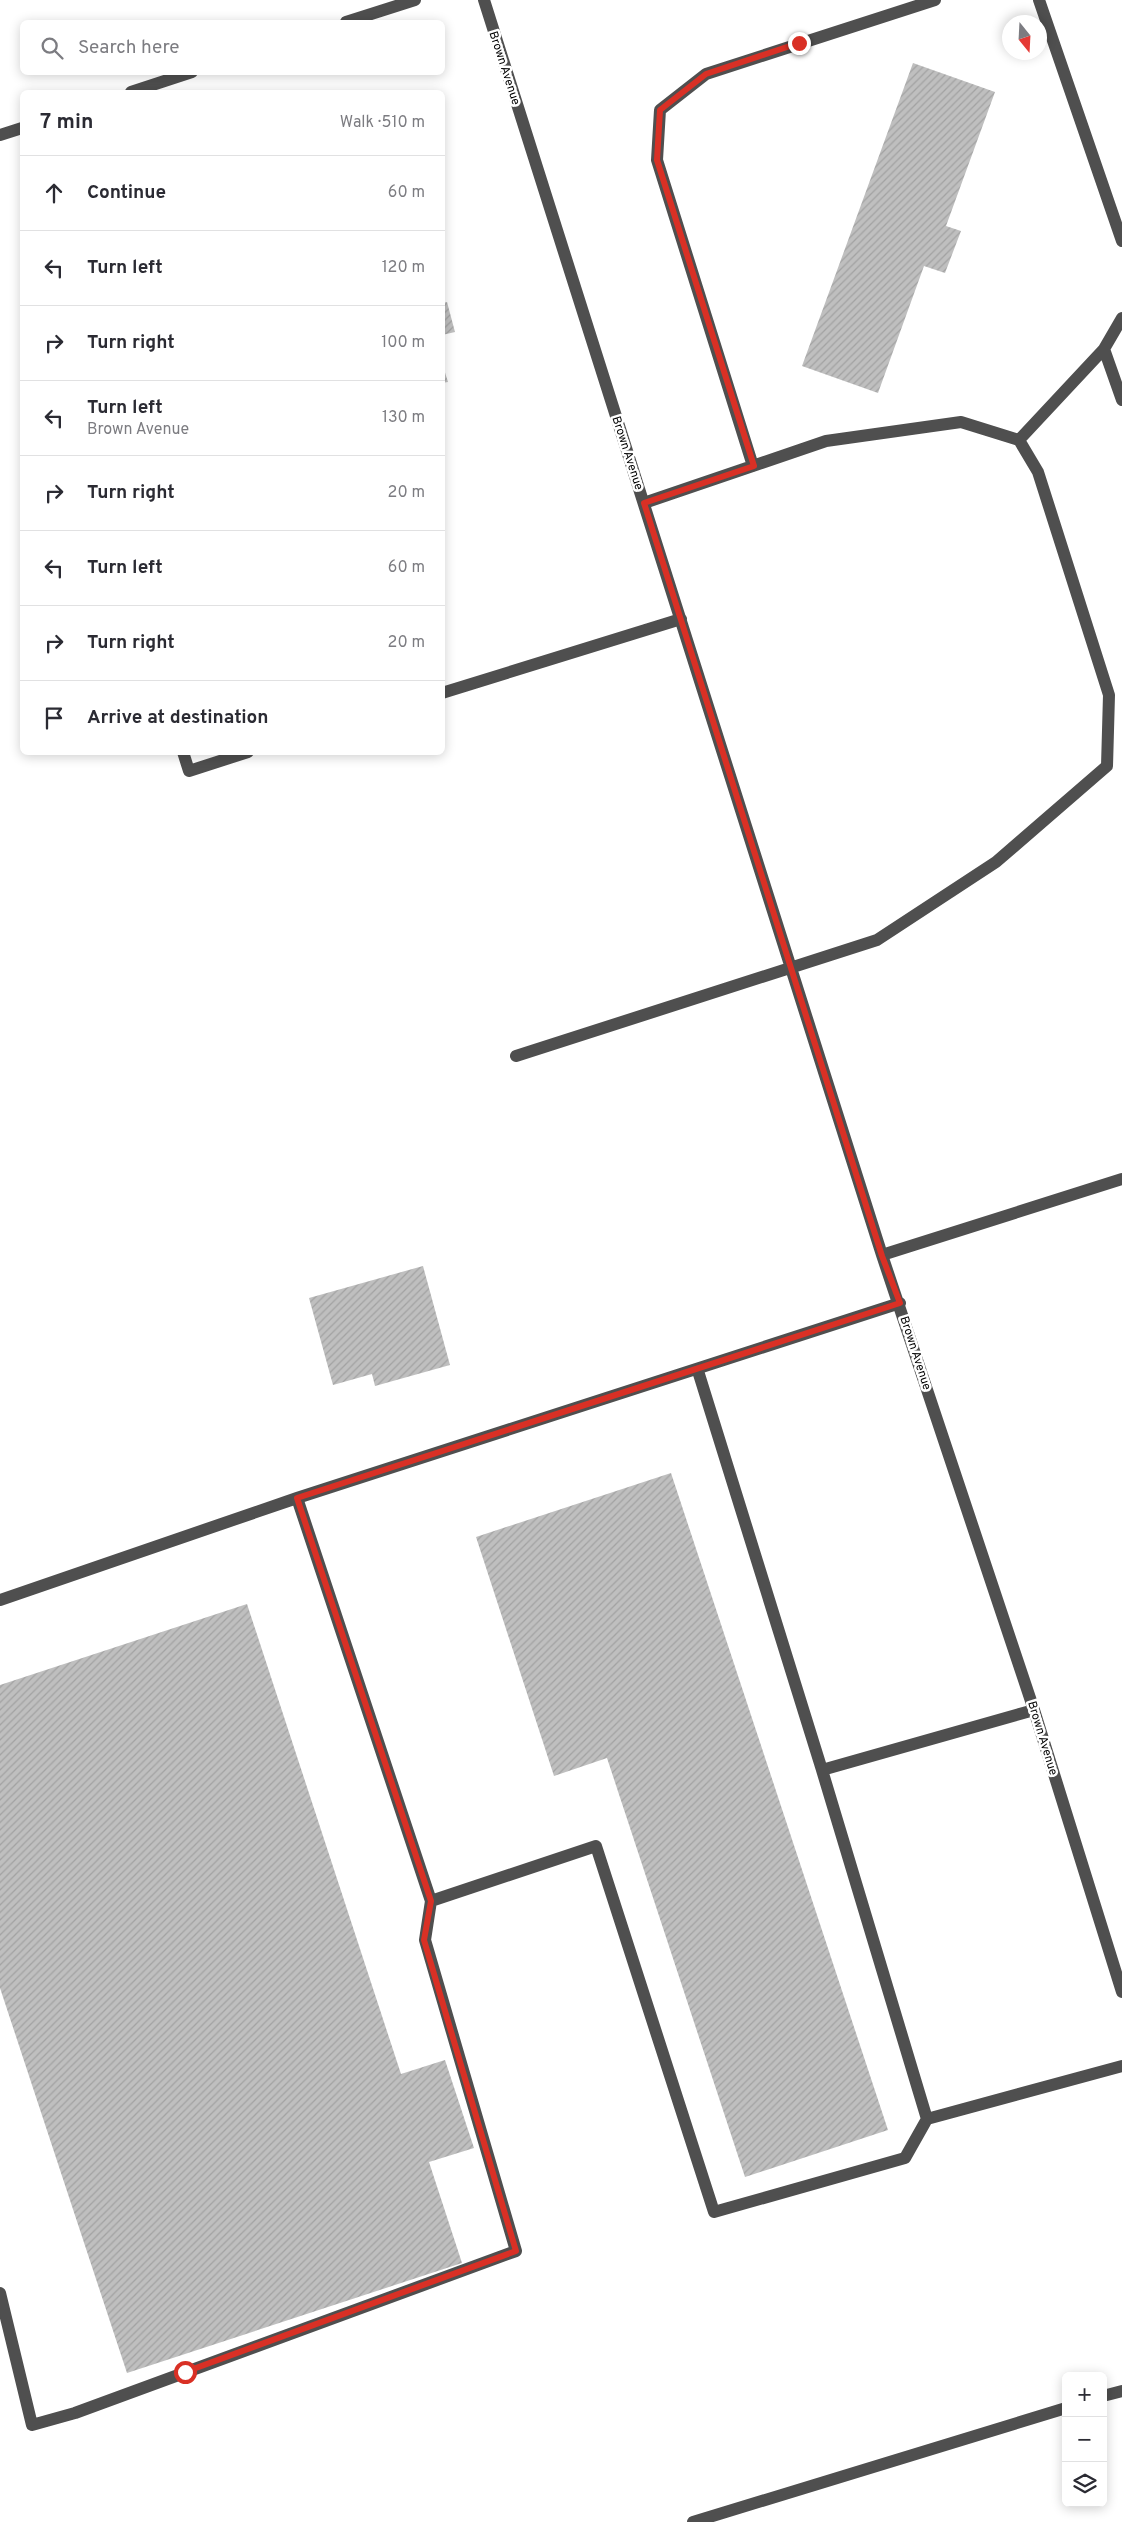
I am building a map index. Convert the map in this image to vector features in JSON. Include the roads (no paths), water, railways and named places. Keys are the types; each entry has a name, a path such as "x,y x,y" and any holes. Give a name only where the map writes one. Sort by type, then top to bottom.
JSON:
{"street":[{"path":"352,20 415,0"},
{"name":"Brown Avenue","path":"484,0 882,1256 900,1303 1034,1710 1122,1992"},
{"path":"754,466 657,160 660,110 706,74 935,0"},
{"path":"1039,0 1122,241"},
{"path":"137,90 183,75"},
{"path":"0,135 20,129"},
{"path":"1019,440 1104,349 1122,318"},
{"path":"1104,349 1122,400"},
{"path":"516,1056 877,940 996,862 1107,766 1109,695 1038,472 1019,440 961,422 826,441 644,503"},
{"path":"445,692 681,619"},
{"path":"184,755 188,771 239,755"},
{"path":"882,1256 1122,1179"},
{"path":"0,1600 297,1498 698,1370 900,1303"},
{"path":"698,1370 928,2119"},
{"path":"0,2293 32,2425 75,2413 516,2251 424,1940 431,1901 297,1498"},
{"path":"822,1770 1034,1710"},
{"path":"431,1901 596,1846 714,2212 905,2158 928,2119 1122,2066"},
{"path":"1107,2395 1122,2391"},
{"path":"693,2522 1062,2409"}]}
